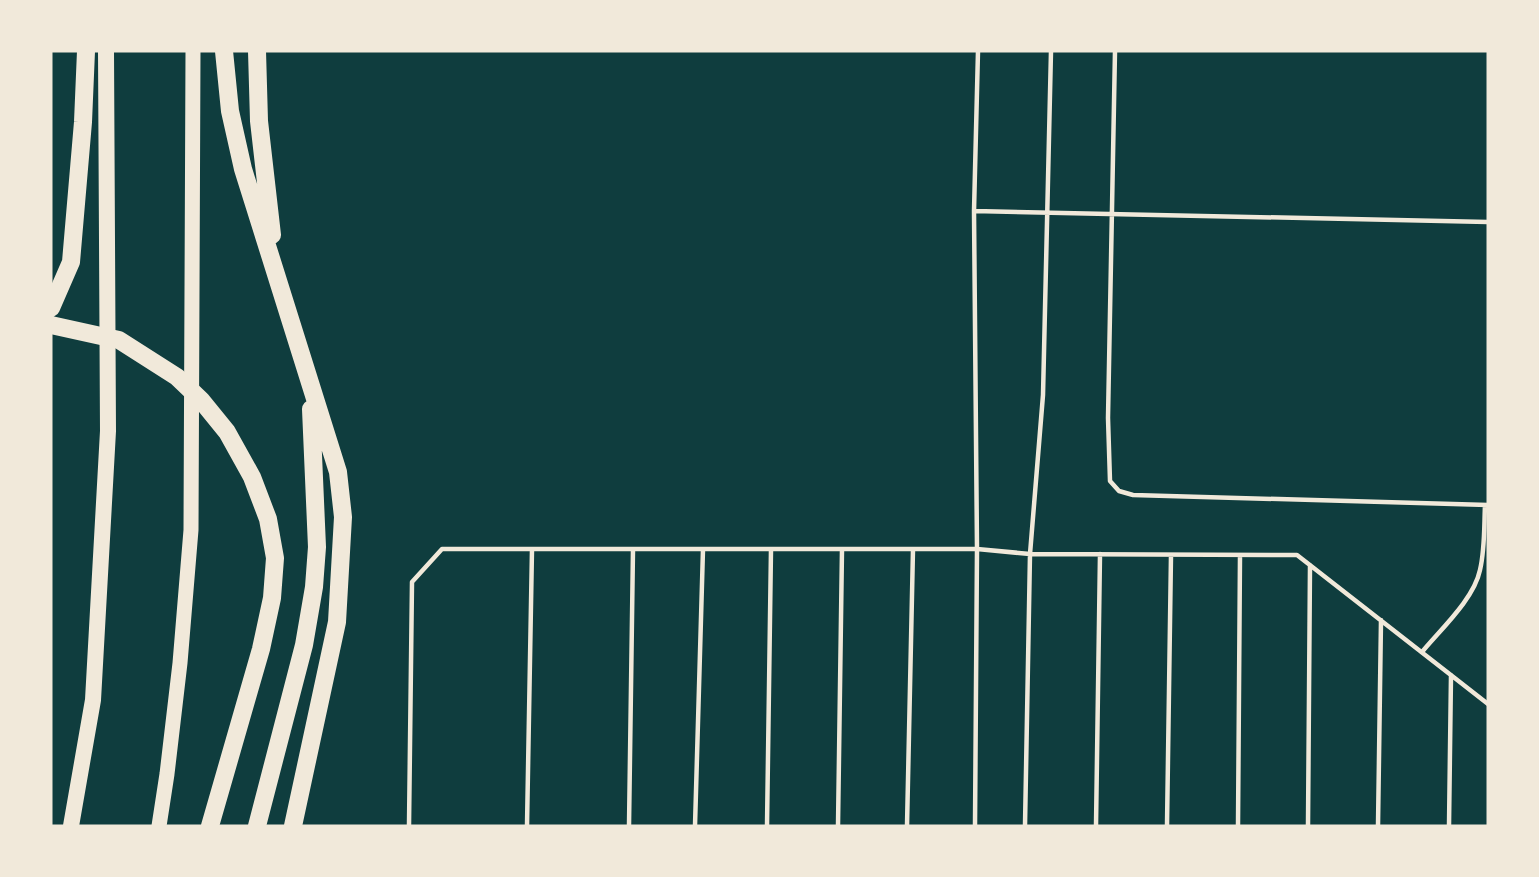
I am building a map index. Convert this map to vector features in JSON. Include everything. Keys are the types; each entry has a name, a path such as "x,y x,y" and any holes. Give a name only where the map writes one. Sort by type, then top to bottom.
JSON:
{"highway":[{"path":"51,308 71,261 83,122 86,51"},
{"path":"71,826 93,700 108,431 106,51"},
{"path":"224,51 230,111 243,169 338,472 343,517 337,622 292,826"},
{"path":"257,51 260,121 277,275"},
{"path":"51,325 119,340 177,377 201,400 227,432 252,477 268,519 275,558 272,598 261,649 210,826"},
{"path":"257,826 304,645 314,587 317,547 310,384"}],"main road":[{"path":"159,826 180,663 190,530 193,51"}],"lane":[{"path":"975,826 977,549 974,211 978,51"},
{"path":"1025,826 1030,554 1043,395 1051,51"},
{"path":"1115,51 1108,418 1110,481 1119,491 1144,495 1486,505 1480,571 1472,590 1422,652"},
{"path":"974,211 1488,222"},
{"path":"409,826 412,582 442,549 977,549 1030,554 1297,555 1488,704"},
{"path":"527,826 532,549"},
{"path":"629,826 633,549"},
{"path":"695,826 703,549"},
{"path":"767,826 771,549"},
{"path":"838,826 842,549"},
{"path":"907,826 912,549"},
{"path":"1096,826 1100,554"},
{"path":"1167,826 1171,555"},
{"path":"1238,826 1240,555"},
{"path":"1308,826 1310,565"},
{"path":"1378,826 1381,620"},
{"path":"1449,826 1451,675"}]}
